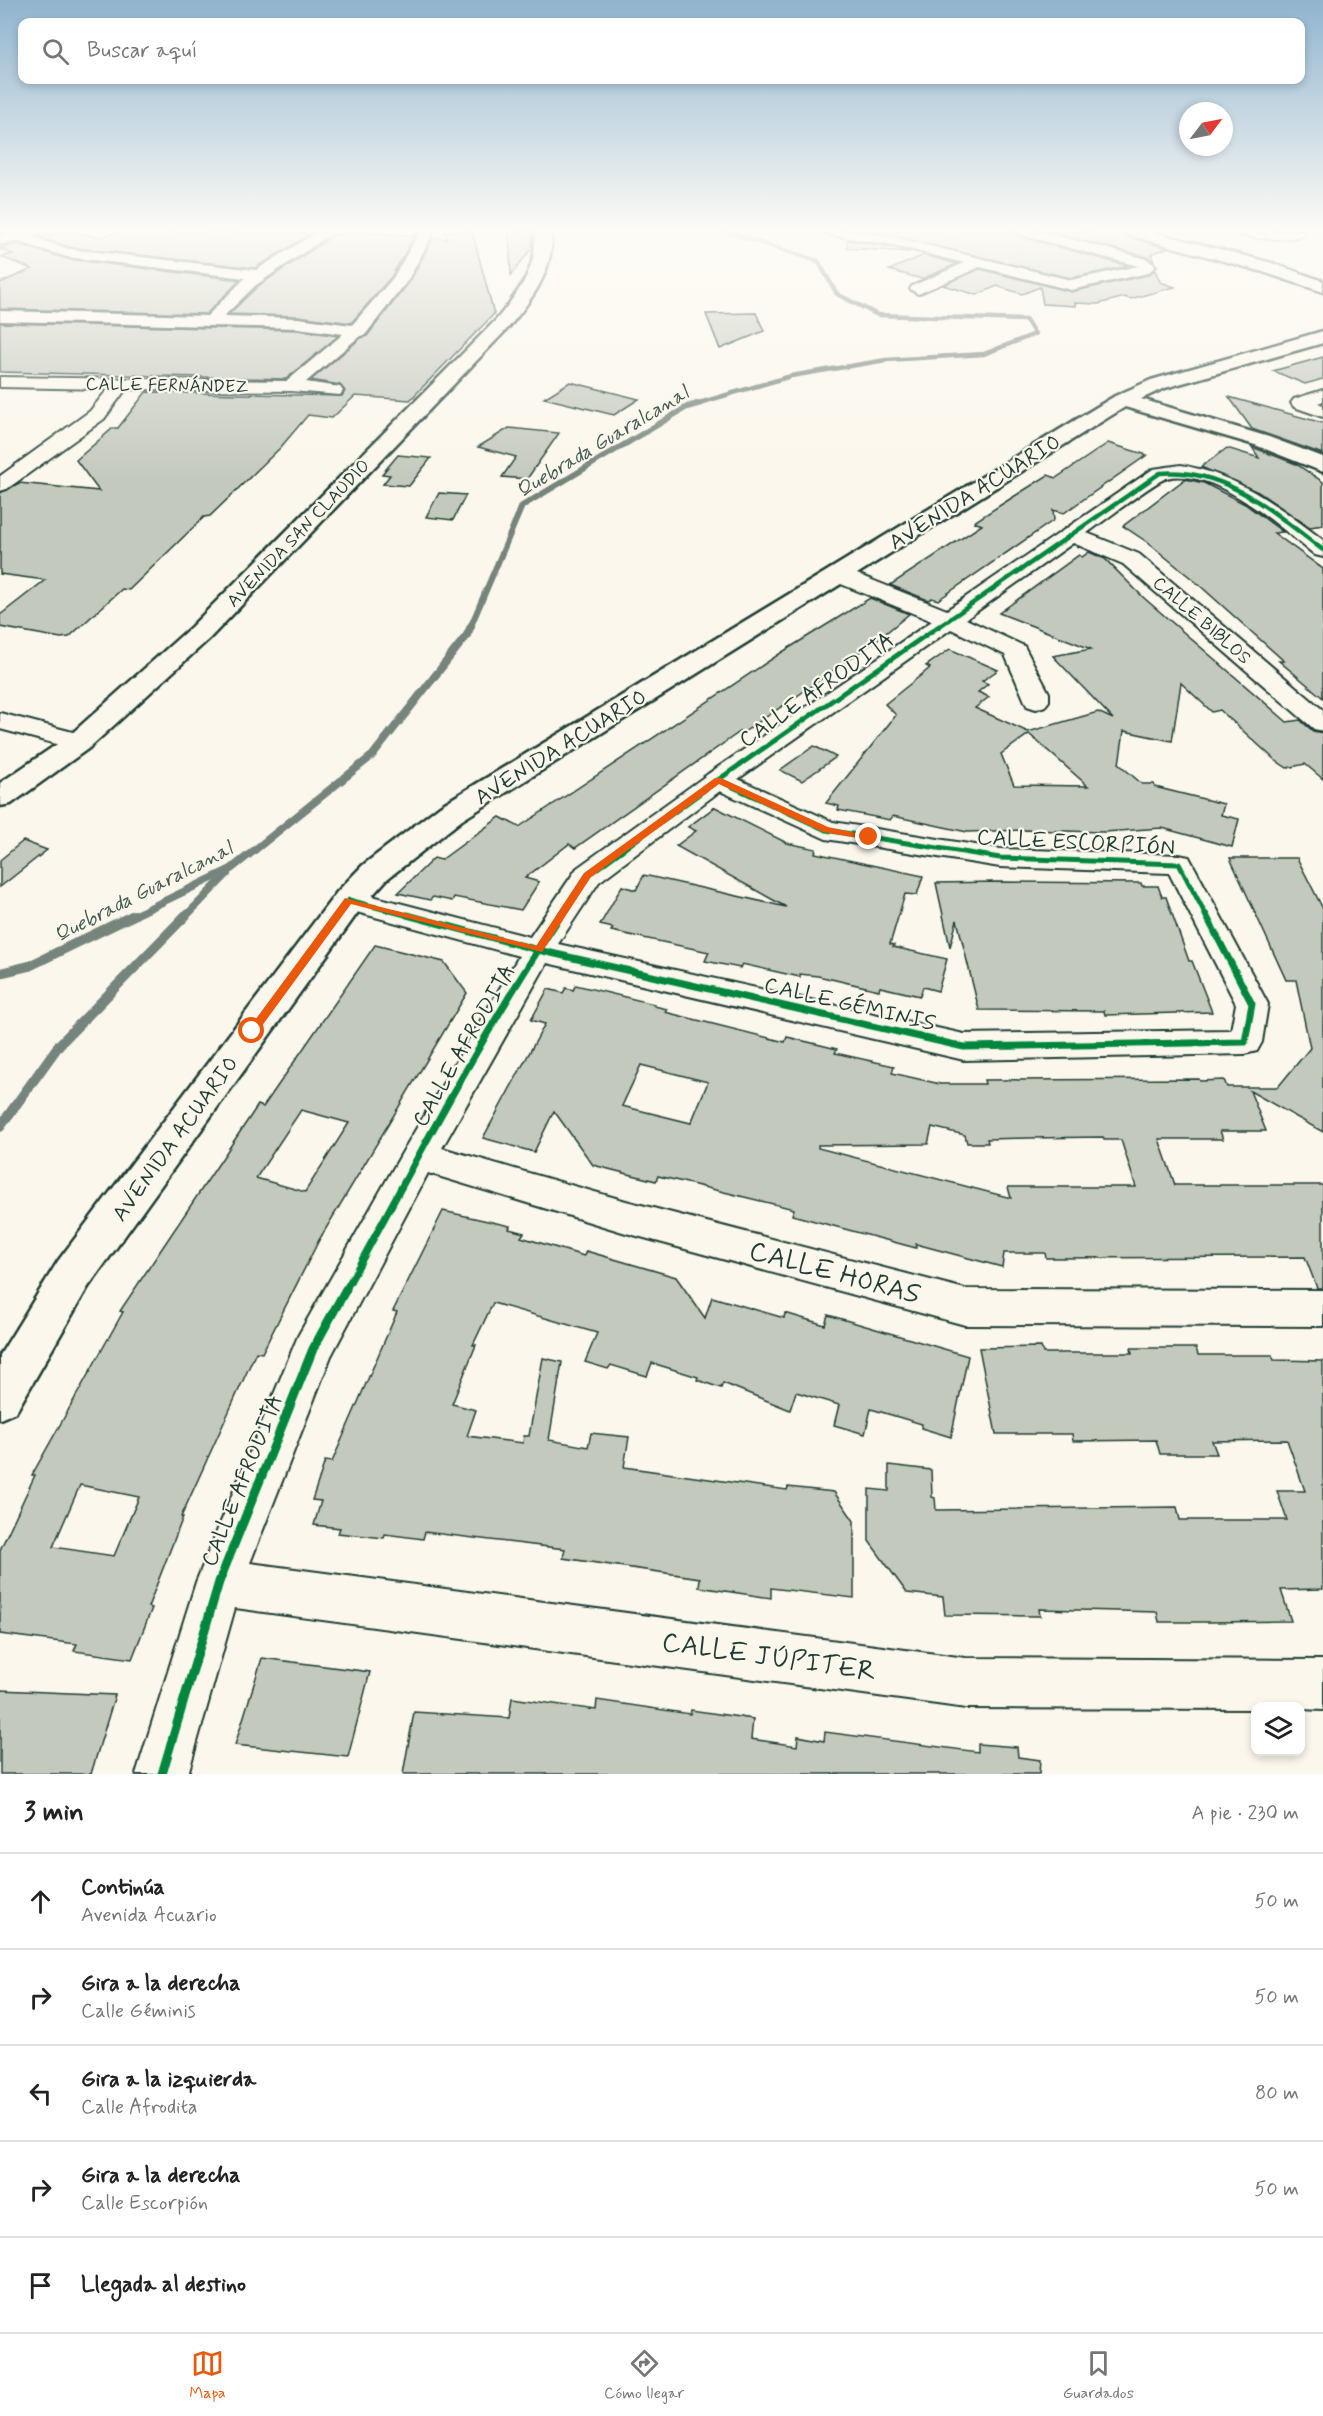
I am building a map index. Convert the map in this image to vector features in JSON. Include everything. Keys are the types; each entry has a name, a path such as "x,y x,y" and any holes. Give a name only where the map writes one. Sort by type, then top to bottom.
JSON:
{"street":[{"path":"212,321 217,314"},
{"path":"291,386 359,331 373,314"},
{"name":"AVENIDA SAN CLAUDIO","path":"0,797 79,742 200,633 510,314"},
{"path":"0,316 298,323 359,331"},
{"name":"AVENIDA ACUARIO","path":"0,1397 73,1274 349,900 375,872 451,813 1122,400 1158,384 1323,337"},
{"name":"CALLE FERNÁNDEZ","path":"0,382 291,386 334,391"},
{"path":"0,485 97,415 121,384"},
{"path":"1323,395 1300,403 1323,411"},
{"path":"1122,400 1262,441 1323,465"},
{"name":"CALLE AFRODITA","path":"162,1774 219,1582 313,1349 419,1156 538,950 588,875 718,780 1160,473 1174,469 1197,473 1241,490 1323,550"},
{"name":"CALLE BIBLOS","path":"1070,534 1131,559 1323,723"},
{"path":"839,575 948,619 1015,651 1036,693 1036,701"},
{"path":"0,721 79,742"},
{"name":"CALLE ESCORPIÓN","path":"718,780 826,830 1000,858 1179,864 1220,940"},
{"name":"CALLE GÉMINIS","path":"349,900 538,950 964,1047 1245,1042 1252,1004 1220,940"},
{"name":"CALLE HORAS","path":"419,1156 626,1217 965,1307 1323,1308"},
{"name":"CALLE JÚPITER","path":"219,1582 966,1683 1323,1685"}],"building":[{"path":"229,314 359,314 351,323 298,316"},
{"path":"384,314 494,314 410,400 355,396 332,418 308,415 280,448 210,516 204,517 129,590 122,589 69,637 61,638 0,627 0,615 45,580 0,574 0,493 19,483 99,491 76,460 113,428 118,428 146,392 342,396 345,391 340,385 311,380 361,338 367,336"},
{"path":"706,314 756,314 764,331 720,349"},
{"path":"0,323 298,330 338,336 286,379 0,372"},
{"path":"1323,357 1323,379 1305,384 1273,371"},
{"path":"570,382 639,399 614,415 544,398"},
{"path":"1229,397 1323,423 1323,454 1252,429"},
{"path":"509,428 559,433 527,479 502,477 516,457 478,447"},
{"path":"1108,443 1147,455 1064,513 1053,510 1054,520 938,600 932,598 928,600 890,585 982,525 974,522 1048,475 1056,478"},
{"path":"1252,447 1296,464 1323,482 1323,525 1310,527 1258,492 1201,467 1227,448 1259,458"},
{"path":"398,455 431,458 409,486 383,484 390,475 382,474"},
{"path":"1185,479 1204,483 1245,504 1283,532 1274,533 1323,569 1323,698 1279,661 1284,661 1197,583 1147,542 1123,526"},
{"path":"439,493 466,495 453,520 426,517"},
{"path":"1089,552 1105,559 1144,598 1287,722 1300,720 1313,731 1323,733 1323,779 1305,764 1287,768 1275,760 1220,710 1212,712 1181,683 1172,741 1124,731 1119,764 1142,784 1154,784 1155,787 1224,804 1221,815 1239,819 1232,847 1162,828 1104,832 1023,830 967,832 893,816 890,820 838,810 839,806 826,803 896,715 885,704 930,668 926,666 950,649 998,670 982,681 988,684 978,692 989,697 975,708 1028,732 1098,712 1113,719 1053,656 1091,649 999,613 1079,555 1082,557","holes":["1029,734 1088,786 1014,785 1001,754"]},
{"path":"870,598 909,614 881,637 800,694 744,732 741,731 575,848 569,844 525,878 539,882 521,910 454,897 452,901 433,897 430,900 398,893 434,858 441,860 500,817 519,827 784,651"},
{"path":"814,746 836,757 802,781 780,770"},
{"path":"715,807 787,843 816,849 815,853 923,876 917,895 905,894 890,944 894,945 893,947 947,959 938,991 923,987 920,996 880,987 879,990 818,976 800,974 800,977 742,964 740,968 705,961 709,952 611,931 613,928 600,925 622,886 636,890 644,875 786,907 676,846 696,831 688,827"},
{"path":"23,841 47,850 0,887 0,860"},
{"path":"1230,858 1297,858 1323,909 1323,1132 1250,1091 1266,1131 1220,1131 1223,1139 1159,1139 1175,1185 1323,1185 1323,1288 1317,1288 1305,1257 1046,1258 1045,1253 1004,1253 1002,1267 916,1244 916,1248 792,1215 794,1209 658,1176 656,1181 593,1165 554,1111 534,1152 483,1138 545,1024 531,1020 548,989 563,993 566,988 573,990 576,985 654,1004 654,1006 667,1009 665,1012 785,1042 787,1037 837,1049 835,1053 894,1066 892,1073 940,1084 985,1084 984,1080 1199,1079 1200,1081 1224,1080 1227,1087 1278,1087 1310,1048 1296,980 1286,980","holes":["641,1065 708,1082 691,1123 622,1106","932,1127 965,1135 967,1143 988,1143 987,1139 1029,1138 1103,1137 1104,1140 1121,1140 1136,1187 1008,1187 1011,1198 818,1148 818,1145 928,1144"]},
{"path":"936,883 1141,883 1142,886 1158,886 1162,897 1166,897 1189,961 1192,961 1212,1012 1105,1015 1104,1011 979,1010 957,920 950,947"},
{"path":"375,945 444,962 467,993 319,1240 262,1353 256,1352 181,1517 183,1517 148,1607 152,1608 132,1659 74,1651 77,1644 0,1634 0,1550 35,1475 32,1475 123,1312 120,1311 258,1105 263,1107","holes":["301,1110 349,1123 305,1192 256,1178","80,1485 139,1497 114,1556 53,1547"]},
{"path":"443,1211 510,1226 509,1229 524,1233 521,1237 584,1256 586,1251 676,1277 705,1318 712,1297 784,1318 785,1313 825,1325 828,1315 968,1356 951,1437 921,1428 922,1424 871,1409 865,1434 834,1425 839,1405 796,1392 790,1410 723,1383 721,1388 697,1380 698,1377 652,1363 647,1376 611,1365 608,1369 585,1362 597,1333 493,1303 473,1345 476,1345 452,1404 476,1410 467,1436 523,1443 524,1436 529,1436 543,1358 562,1362 549,1440 588,1447 591,1433 629,1437 624,1467 787,1490 788,1487 834,1492 854,1521 854,1598 771,1588 771,1598 699,1587 700,1578 563,1558 565,1549 425,1532 423,1539 385,1534 384,1538 338,1533 340,1528 314,1525 321,1501 312,1500 325,1461 332,1462 397,1312 393,1311"},
{"path":"1041,1347 1043,1353 1132,1353 1131,1348 1196,1348 1198,1355 1272,1355 1274,1360 1323,1361 1323,1589 1281,1590 1291,1621 1209,1622 1159,1622 1157,1612 1039,1609 1040,1616 945,1615 943,1597 907,1593 869,1541 869,1489 889,1491 889,1465 931,1470 932,1497 935,1498 936,1510 1177,1507 1180,1520 1287,1520 1277,1491 1305,1491 1287,1440 1212,1441 1217,1454 1160,1454 1156,1440 1073,1441 1072,1434 996,1434 979,1348"},
{"path":"262,1658 370,1672 348,1757 235,1745"},
{"path":"0,1690 115,1695 91,1774 0,1774"},
{"path":"512,1698 596,1710 597,1700 690,1714 691,1710 753,1719 751,1739 797,1746 798,1736 824,1741 825,1732 978,1752 978,1744 1017,1747 1018,1757 1040,1760 1039,1774 403,1774 414,1712 509,1718"}],"waterway":[{"name":"Quebrada Guaralcanal","path":"696,404 791,376 886,360 984,354 1035,334 1026,320 876,314"},
{"name":"Quebrada Guaralcanal","path":"470,628 522,506 687,407 701,403"},
{"name":"Quebrada Guaralcanal","path":"131,917 231,869 373,755 467,635 471,626"},
{"path":"185,917 227,874"},
{"name":"Quebrada Guaralcanal","path":"0,973 29,966 134,915"},
{"path":"0,1127 59,1045 186,915"}],"cycle path":[{"path":"162,1774 219,1582 313,1349 419,1156 538,950 588,875 718,780 1160,473 1181,471 1203,475 1225,483 1268,508 1323,550"},
{"path":"349,900 538,950 964,1047 1245,1042 1252,1004 1179,864 1000,858 826,830 718,780"}],"route":[{"path":"252,1031 349,900 538,950 588,875 718,780 826,830 869,837"}]}
